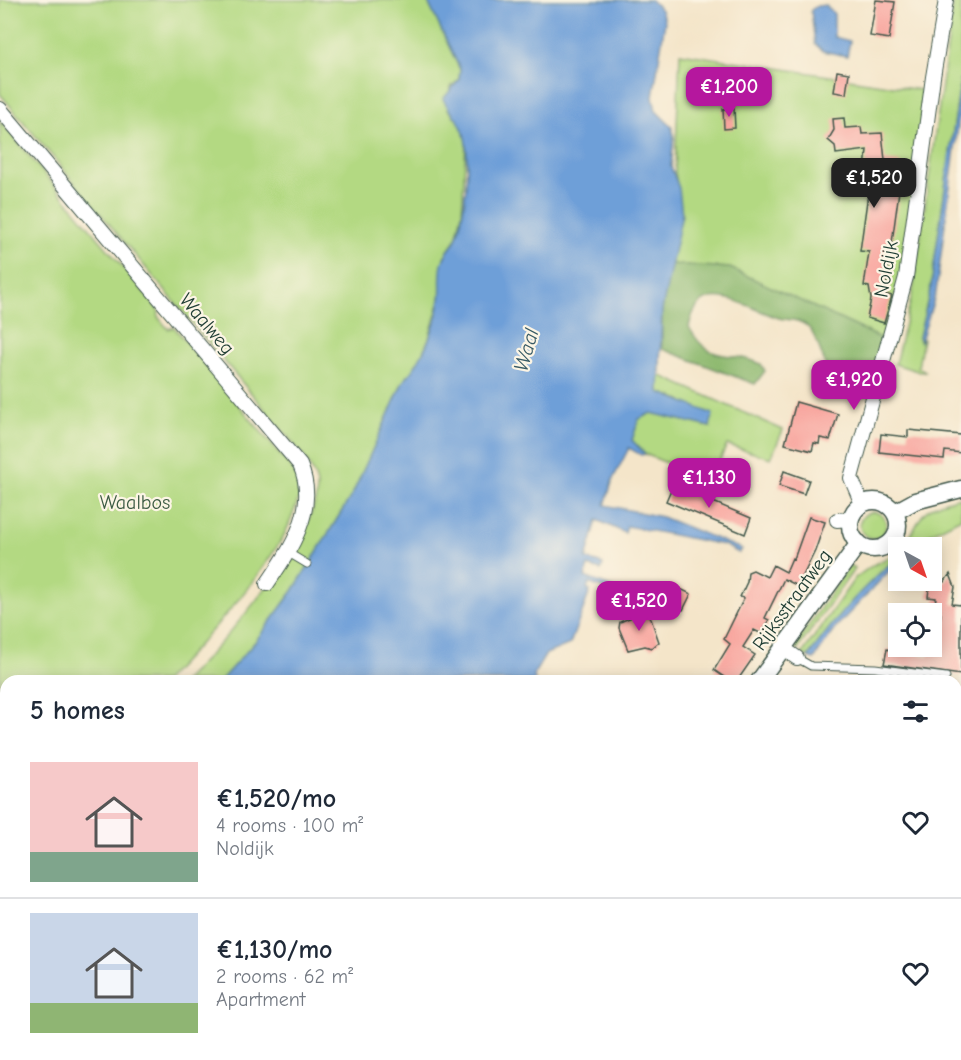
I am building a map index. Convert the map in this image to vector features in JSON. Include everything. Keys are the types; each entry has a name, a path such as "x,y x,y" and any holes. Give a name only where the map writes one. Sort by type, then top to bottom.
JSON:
{"street":[{"name":"Noldijk","path":"862,504 851,478 906,277 933,76 946,0"},
{"name":"Waalweg","path":"0,109 300,465 306,480 307,502 303,521 267,584"},
{"path":"895,512 915,501 961,489"},
{"path":"880,501 895,512 898,526 890,543 876,549 859,543 844,519 862,504 880,501"},
{"name":"Rijksstraatweg","path":"766,675 790,653 833,569 859,543"}],"lane":[{"path":"287,552 307,564"},
{"path":"790,653 811,666 875,668 930,675"}],"green space":[{"path":"0,0 427,0 460,70 459,80 451,87 448,109 462,126 466,140 462,213 456,239 444,257 440,300 429,338 416,368 403,382 353,493 293,591 255,642 225,675 190,675 264,591 301,535 312,510 317,489 313,472 303,455 0,94"},
{"path":"954,0 961,0 961,76 931,286 919,337 920,341 923,339 918,367 925,371 920,372 895,364 913,291"},
{"path":"680,53 926,91 903,271 885,340 730,268 670,264 682,214 675,172"},
{"name":"Waalbos","path":"0,121 153,303 159,312 158,317 168,329 174,327 293,470 302,490 286,532 257,576 228,612 171,675 0,675"},
{"path":"670,264 730,268 885,340 869,395 855,398 834,390 815,338 803,323 776,317 725,298 703,301 694,311 689,327 697,339 713,352 749,359 761,364 765,371 755,384 662,349 662,310"},
{"path":"659,375 783,430 771,458 727,445 710,481 645,454 632,440 639,419 651,413 710,427 681,400 659,392"},
{"path":"961,497 961,518 924,537 909,537 919,520 929,509"},
{"path":"873,512 882,516 886,525 882,534 873,538 864,534 860,525 864,516"},
{"path":"888,558 888,566 850,604 808,657 802,654 855,578"},
{"path":"850,565 855,568 797,650 795,645"}],"water":[{"name":"Waal","path":"427,0 651,0 661,10 665,22 653,97 656,111 672,127 674,136 671,167 679,188 682,214 662,310 659,392 713,414 710,427 651,413 639,419 632,440 645,454 641,455 629,448 613,479 605,505 662,517 742,549 739,553 724,545 627,526 625,533 597,520 586,559 603,564 601,570 588,566 585,577 627,593 658,599 659,603 623,596 589,583 587,589 590,591 570,644 546,654 534,675 225,675 255,642 293,591 353,493 403,382 427,343 440,299 442,263 456,239 466,189 467,161 464,133 443,99 459,80 460,69"},
{"path":"826,5 834,14 834,37 850,41 847,56 823,51 815,44 811,10 817,6"},
{"path":"961,76 961,103 936,292 921,341 919,337 931,286"},
{"path":"888,566 888,572 836,627 814,659 808,657 829,629 872,580"}],"building":[{"path":"876,0 895,2 889,39 870,36"},
{"path":"837,71 849,73 846,94 834,92"},
{"path":"734,108 735,128 724,129 723,109"},
{"path":"844,118 845,128 861,127 862,134 882,133 885,160 900,162 899,169 902,169 885,294 892,296 884,323 867,318 871,299 869,287 864,286 869,252 860,251 870,179 864,178 867,150 836,154 835,146 828,140 834,130 833,119"},
{"path":"796,402 838,414 830,440 820,438 819,444 814,443 812,451 785,444"},
{"path":"908,430 961,435 961,453 945,451 944,459 879,452 881,434 908,437"},
{"path":"784,471 809,480 804,494 779,486"},
{"path":"673,485 751,518 745,534 666,501"},
{"path":"809,517 825,522 815,551 798,586 784,579 765,618 769,620 762,634 754,630 743,647 755,655 741,675 721,675 714,670 730,644 724,639 744,598 740,597 747,582 748,572 753,570 767,577 773,565 786,572 792,558 794,559"},
{"path":"950,574 955,587 952,604 961,605 961,675 884,664 887,649 888,657 942,657 942,603 935,603 936,598 928,597 929,591 942,591 942,582"},
{"path":"670,584 691,594 683,610 668,603 670,600 664,597"},
{"path":"641,613 650,616 659,642 652,648 645,646 628,650 619,628 620,622"}]}
